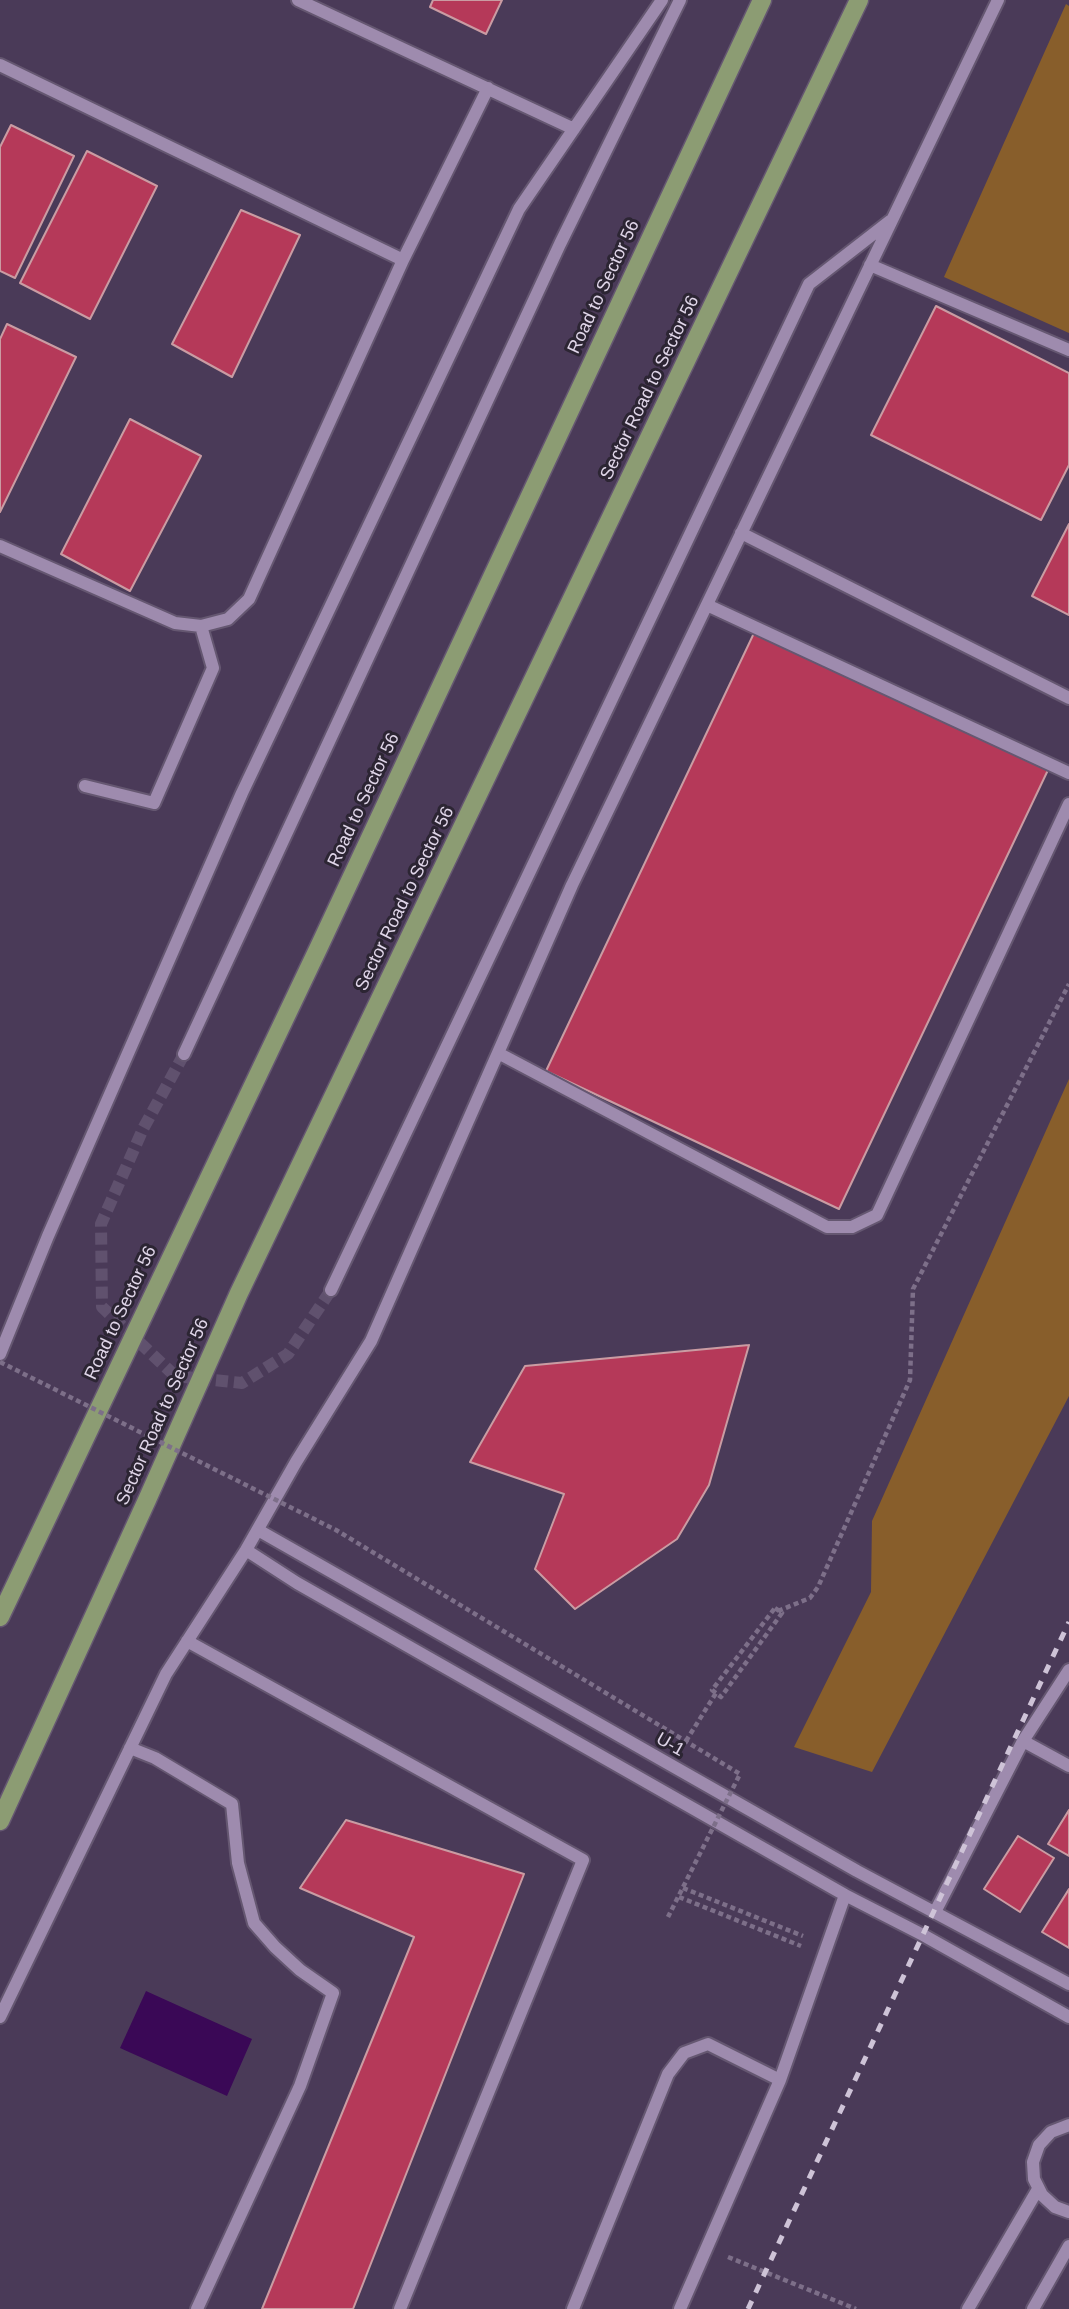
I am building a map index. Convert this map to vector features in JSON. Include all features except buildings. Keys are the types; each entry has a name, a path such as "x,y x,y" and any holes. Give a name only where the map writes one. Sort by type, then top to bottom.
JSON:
{"main road":[{"name":"Road to Sector 56","path":"0,1617 318,949 762,0"},
{"name":"Sector Road to Sector 56","path":"0,1821 239,1293 859,0"}],"street":[{"path":"298,0 574,129"},
{"path":"0,1354 48,1236 248,781 519,209 662,0"},
{"path":"184,1054 554,256 680,0"},
{"path":"0,2017 166,1674 246,1550 296,1462 371,1341 572,885 998,0"},
{"path":"0,65 403,260"},
{"path":"0,546 175,623 201,626 228,619 248,599 403,260 488,88"},
{"path":"331,1290 809,285 893,218"},
{"path":"870,265 1069,350"},
{"path":"741,533 1069,698"},
{"path":"707,605 1069,773"},
{"path":"85,786 154,803 213,668 201,626"},
{"path":"498,1053 827,1227 852,1227 877,1215 1069,804"},
{"name":"U-1","path":"258,1530 857,1871 1069,1984"},
{"path":"246,1550 297,1583 845,1895 923,1935 1069,2017"},
{"path":"187,1641 583,1860 400,2309"},
{"path":"935,1912 1023,1741 1069,1670"},
{"path":"1023,1741 1069,1766"},
{"path":"130,1748 155,1759 232,1804 238,1863 254,1923 300,1970 333,1993 300,2086 197,2309"},
{"path":"680,2309 780,2080 845,1895"},
{"path":"573,2309 668,2074 684,2053 708,2044 780,2080"},
{"path":"1069,2124 1051,2132 1040,2145 1033,2162 1034,2179 1038,2189 1055,2207 1069,2212"},
{"path":"968,2309 1038,2189"},
{"path":"1033,2309 1069,2246"}],"path":[{"path":"778,1611 720,1697 712,1690 778,1611 810,1598 818,1587 909,1380 914,1289 1069,984"},
{"path":"0,1362 336,1530 740,1774 668,1917"},
{"path":"686,1741 716,1693"},
{"path":"683,1888 806,1937"},
{"path":"679,1897 801,1946"},
{"path":"708,2249 856,2309"}],"shaded area":[{"path":"1066,4 1069,6 1069,333 944,277"},
{"path":"1069,1079 1069,1396 872,1772 794,1747 871,1592 872,1521"},
{"path":"146,1991 252,2039 227,2096 120,2048"}],"tunnel":[{"path":"184,1054 143,1129 101,1224 102,1307 175,1376 242,1383 288,1354 331,1290"}],"railway":[{"path":"748,2309 1069,1622"}]}
